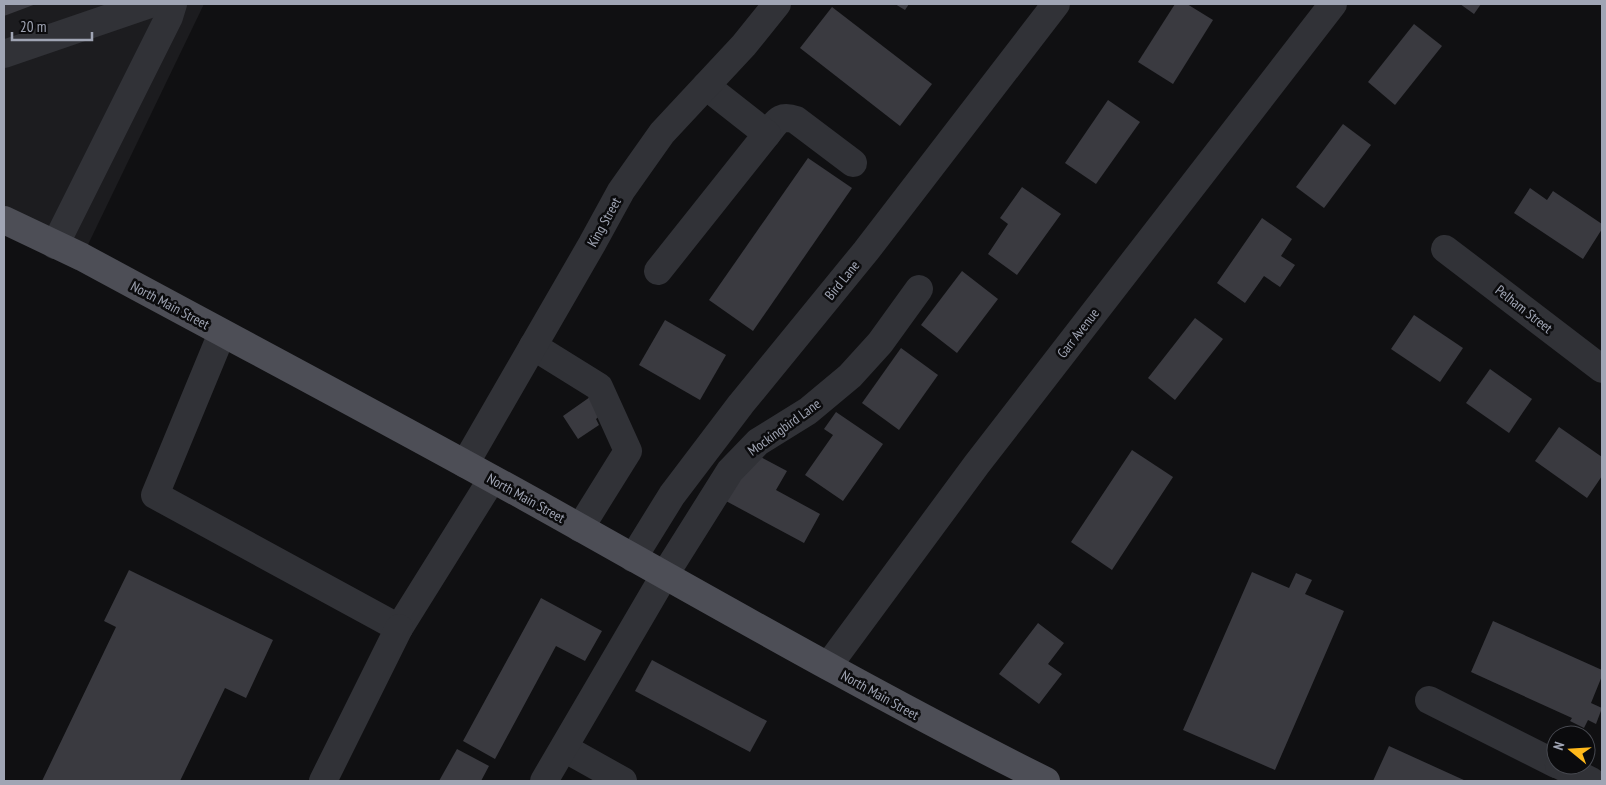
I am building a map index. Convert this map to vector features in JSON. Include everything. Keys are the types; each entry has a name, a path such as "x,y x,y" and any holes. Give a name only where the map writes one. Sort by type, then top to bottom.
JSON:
{"main road":[{"name":"North Main Street","path":"4,220 82,257 466,464 664,576 957,737 1046,781"}],"street":[{"path":"4,54 150,4"},
{"path":"55,245 170,17 172,4"},
{"name":"King Street","path":"466,464 621,191 662,133 744,45 776,4"},
{"name":"Bird Lane","path":"633,558 672,495 729,419 866,251 1056,4"},
{"name":"Garr Avenue","path":"828,666 977,464 1333,4"},
{"path":"706,86 767,134"},
{"path":"658,271 780,119 787,117 796,120 853,163"},
{"name":"Pelham Street","path":"1445,249 1602,369"},
{"name":"Mockingbird Lane","path":"544,781 664,576 730,471 758,442 808,411 850,376 880,343 918,289"},
{"path":"222,333 155,495 399,628"},
{"path":"534,346 599,387 628,452 580,528"},
{"path":"323,781 399,628 492,479"},
{"path":"1429,700 1546,758"},
{"path":"564,748 624,781"},
{"path":"1579,775 1591,781"}],"shaded area":[{"path":"4,4 204,4 82,257 4,220"}],"building":[{"path":"4,4 36,4 4,16"},
{"path":"895,4 909,4 905,10"},
{"path":"1175,4 1187,4 1213,20 1173,84 1138,62"},
{"path":"1460,4 1481,4 1474,14"},
{"path":"832,7 932,84 900,126 800,48"},
{"path":"1414,24 1442,46 1395,105 1368,82"},
{"path":"1108,100 1140,122 1096,184 1065,163"},
{"path":"1343,124 1371,145 1324,208 1296,187"},
{"path":"808,158 852,188 753,331 709,300"},
{"path":"1022,187 1061,214 1017,275 988,254 1008,224 1000,218"},
{"path":"1530,188 1547,200 1553,191 1602,224 1602,229 1583,259 1514,213"},
{"path":"1262,218 1292,239 1281,256 1295,265 1280,287 1264,276 1245,303 1217,283"},
{"path":"962,271 998,299 957,353 921,325"},
{"path":"1414,315 1463,348 1440,382 1391,349"},
{"path":"1195,318 1223,339 1175,400 1148,378"},
{"path":"665,320 726,355 700,400 639,365"},
{"path":"901,348 938,375 899,430 862,403"},
{"path":"1490,369 1532,399 1509,433 1466,403"},
{"path":"590,397 602,414 596,419 599,425 578,439 563,416"},
{"path":"836,412 883,444 843,501 805,475 833,435 824,429"},
{"path":"1559,427 1602,457 1602,476 1587,498 1535,461"},
{"path":"1132,450 1173,477 1112,570 1071,542"},
{"path":"753,453 787,471 776,490 820,514 804,543 726,501"},
{"path":"129,570 273,640 246,698 225,688 180,781 42,781 116,627 104,621"},
{"path":"1252,572 1289,588 1296,573 1312,580 1305,594 1344,611 1275,770 1183,730"},
{"path":"541,598 602,631 585,661 556,646 495,759 463,741"},
{"path":"1493,621 1602,670 1602,676 1591,703 1602,708 1596,724 1588,720 1586,725 1578,725 1570,721 1572,718 1471,672"},
{"path":"1038,623 1064,643 1048,664 1062,674 1039,704 999,674"},
{"path":"652,660 767,721 750,752 635,691"},
{"path":"1389,746 1466,781 1373,781"},
{"path":"457,749 489,766 481,781 439,781"}]}
